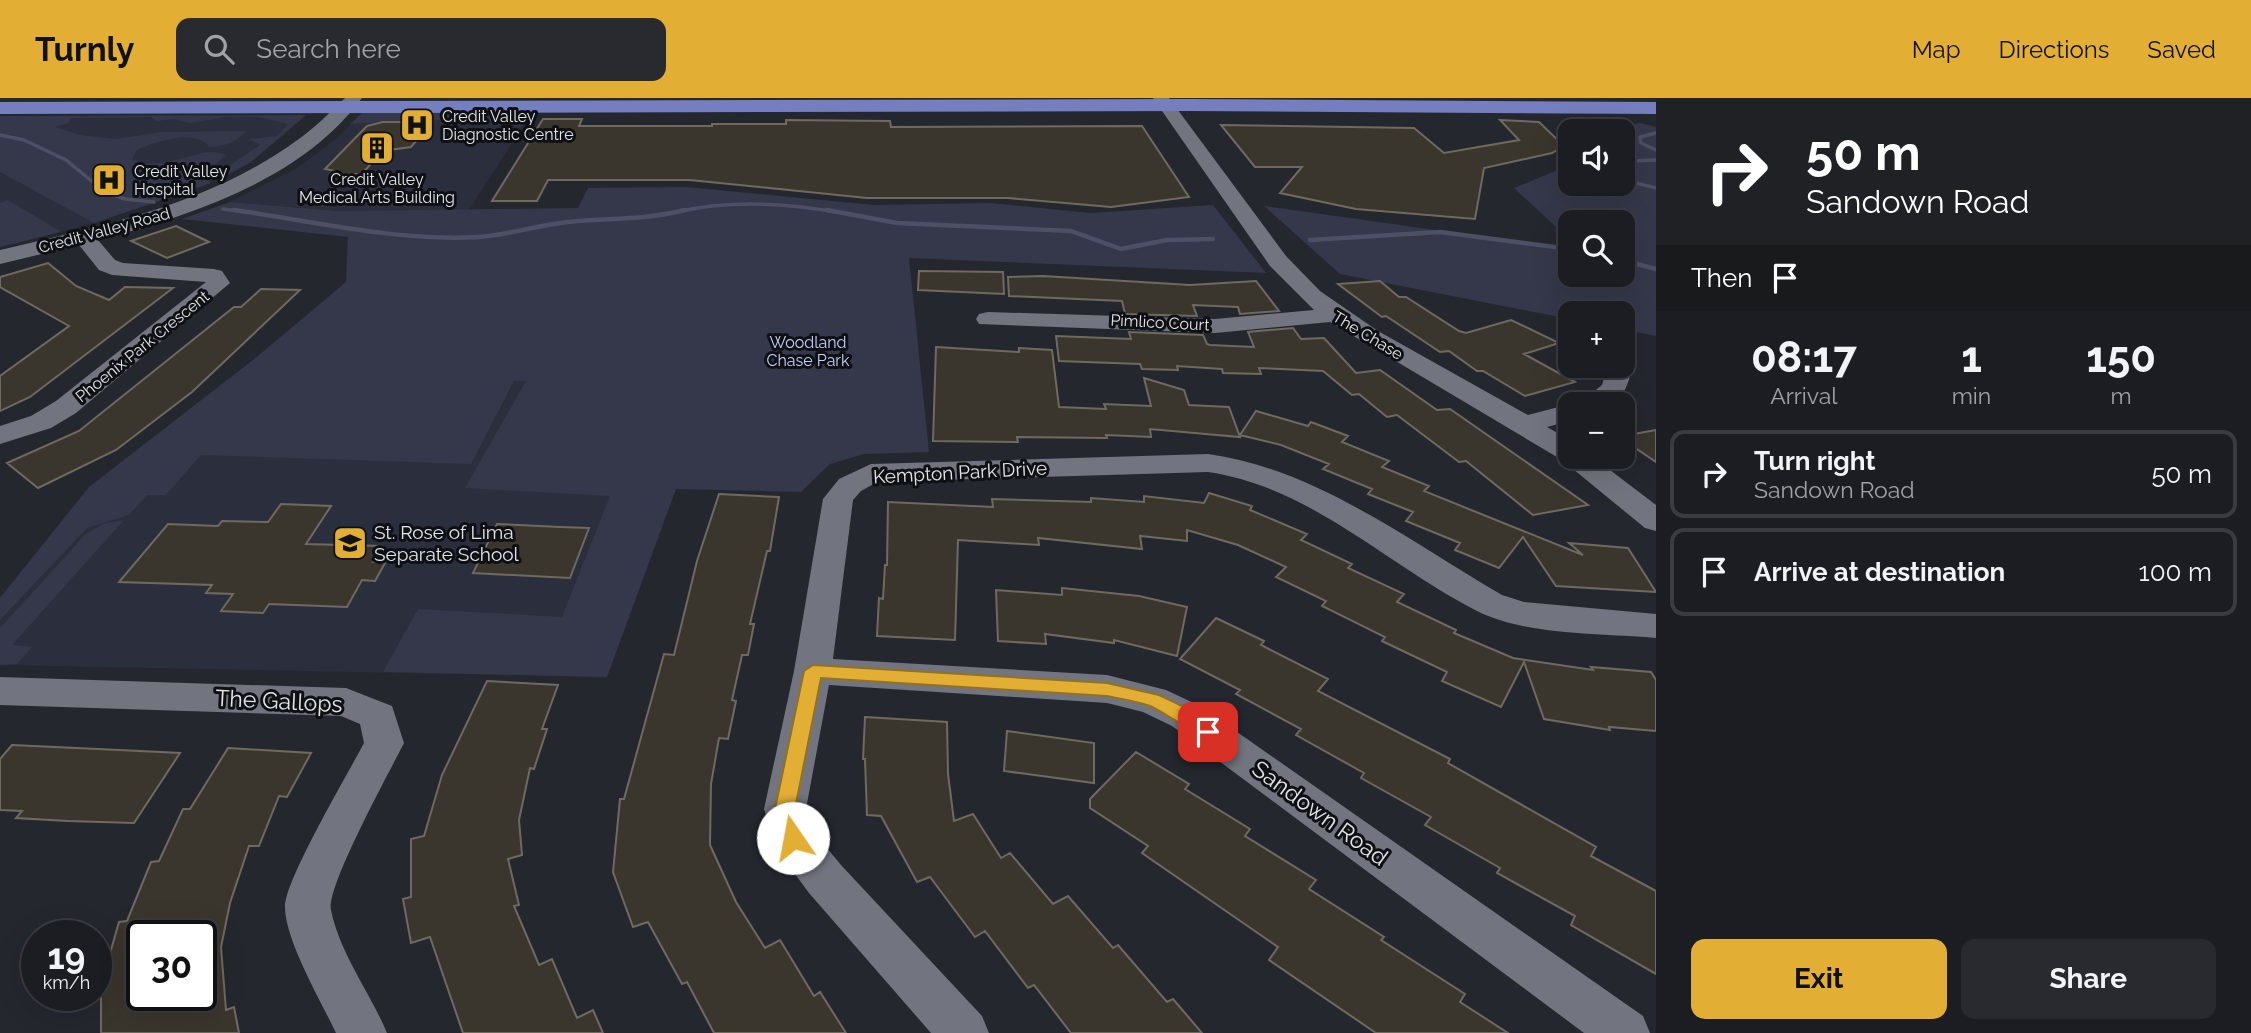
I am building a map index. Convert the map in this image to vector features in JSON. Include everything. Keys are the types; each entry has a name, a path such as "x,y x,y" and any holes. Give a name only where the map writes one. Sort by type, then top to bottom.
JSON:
{"main road":[{"path":"0,98 35,98"},
{"path":"1602,98 1656,98"},
{"path":"0,108 349,102 1164,101 1656,108"}],"street":[{"name":"The Chase","path":"1164,101 1278,261 1332,316 1558,445"},
{"name":"Credit Valley Road","path":"0,257 175,211 244,182 304,144 349,102"},
{"name":"Phoenix Park Crescent","path":"0,435 41,422 66,407 219,283 214,276 120,270 107,265 84,237"},
{"name":"Pimlico Court","path":"988,319 1092,318 1198,326 1247,325 1332,316"},
{"path":"1525,424 1558,415"},
{"name":"Kempton Park Drive","path":"964,1033 825,879 793,838 785,809 813,671 838,499 850,485 871,473 1208,463 1237,467 1268,474 1296,487 1490,603 1521,614 1656,626"},
{"path":"1590,469 1656,521"},
{"name":"Sandown Road","path":"813,671 1107,689 1153,700 1186,716 1625,1033"},
{"name":"The Gallops","path":"0,691 346,702 378,716 384,743 317,875 307,907 319,946 362,1033"}],"shaded area":[{"path":"532,112 469,210 338,211 230,202 297,168 336,139 362,113"},
{"name":"Credit Valley Hospital","path":"306,115 251,162 194,190 94,223 0,247 0,116"},
{"name":"St. Rose of Lima Separate School","path":"253,360 708,395 607,677 0,665 0,598 89,487"}],"green space":[{"path":"532,112 523,126 513,126 515,121 421,120 350,124 362,113"},
{"name":"Credit Valley Hospital","path":"306,115 251,162 225,176 220,174 221,171 260,145 249,139 277,136 288,124 259,117 226,117 189,123 174,119 156,121 151,117 70,118 69,123 55,127 80,135 117,139 161,132 247,131 234,141 221,146 209,147 203,141 185,137 153,143 137,150 132,159 144,163 170,161 206,152 226,155 201,177 211,183 94,223 0,172 0,116"},
{"path":"1635,124 1656,127 1656,336 1635,332 1635,301 1558,301 1558,317 1340,274 1264,206 1558,247 1558,287 1635,287 1635,210 1558,210 1558,229 1514,188 1558,170 1558,196 1635,196"},
{"name":"Woodland Chase Park","path":"687,187 874,205 991,203 1091,213 1213,205 1266,273 909,258 929,452 864,454 830,464 801,492 676,489 607,677 383,672 418,609 562,617 610,496 465,488 526,381 514,381 471,464 201,455 166,495 147,495 129,515 87,528 0,620 0,598 89,487 253,360 346,282 348,237 182,219 230,202 338,211 578,208 588,188"},
{"path":"8,200 60,232 0,247 0,203"},
{"path":"124,520 12,645 32,647 17,664 0,665 0,628 85,535 102,524"}],"building":[{"path":"543,119 582,119 579,126 786,124 786,120 890,121 891,127 1142,126 1189,197 1111,207 1008,198 867,198 690,180 548,180 537,201 492,201"},
{"path":"1500,120 1539,122 1558,140 1558,150 1484,168 1475,219 1356,209 1280,193 1302,167 1255,167 1221,125 1414,128 1444,153 1519,140"},
{"name":"Credit Valley Medical Arts Building","path":"383,122 432,122 411,147 382,151 362,174 333,174 335,171 325,169 367,126"},
{"path":"176,226 209,242 167,258 131,241"},
{"path":"48,263 76,286 109,300 125,287 173,288 30,397 0,411 0,376 69,326 0,287 0,277"},
{"path":"919,271 1003,272 1004,294 918,290"},
{"path":"1043,276 1190,285 1256,281 1279,311 1240,314 1238,307 1193,305 1197,316 1125,314 1122,301 1009,296 1008,277"},
{"path":"1380,281 1399,297 1406,297 1466,333 1511,320 1558,343 1524,354 1558,373 1558,378 1568,378 1575,382 1525,396 1483,371 1477,371 1449,351 1440,352 1386,316 1382,317 1338,284"},
{"path":"261,289 300,290 192,392 116,450 38,488 7,463 79,431 234,307 241,307"},
{"path":"1293,328 1301,339 1324,338 1356,373 1380,370 1437,410 1450,409 1588,505 1533,515 1466,461 1459,462 1397,415 1387,417 1359,394 1352,395 1323,371 1259,368 1261,374 1223,373 1222,369 1177,366 1178,370 1142,369 1140,364 1059,361 1056,336 1131,339 1129,332 1203,335 1210,345 1254,347 1248,332"},
{"path":"936,347 1019,352 1019,348 1052,350 1059,407 1106,409 1104,404 1151,406 1144,378 1184,390 1189,405 1229,407 1240,437 1150,429 1151,437 1106,435 1107,438 1017,437 1018,442 933,441"},
{"path":"1256,411 1308,426 1311,422 1348,436 1342,442 1389,461 1382,467 1429,486 1424,491 1583,555 1569,543 1628,548 1656,592 1556,586 1523,537 1499,568 1455,550 1460,543 1406,521 1413,512 1368,494 1372,489 1323,469 1329,464 1281,445 1240,435"},
{"path":"1656,430 1656,462 1635,448 1635,434"},
{"path":"1209,493 1252,506 1250,510 1307,534 1301,540 1352,564 1348,568 1404,594 1397,602 1456,630 1454,633 1513,658 1593,670 1591,667 1651,672 1656,680 1656,731 1609,727 1610,730 1544,719 1524,662 1501,707 1442,681 1447,672 1382,641 1385,637 1322,606 1326,601 1276,577 1286,567 1238,545 1187,530 1187,541 1140,536 1142,549 1038,538 1039,545 958,540 955,640 877,636 879,598 883,599 887,565 888,502 993,507 992,499 1091,502 1091,498 1144,502 1144,496 1204,503"},
{"path":"719,494 779,497 770,551 767,551 750,624 754,624 748,655 742,655 732,700 736,701 728,739 719,738 711,784 710,845 736,902 765,948 780,940 814,996 820,992 846,1033 714,1033 687,982 682,984 648,922 633,927 613,872 620,799 624,799 664,654 674,655 697,561"},
{"path":"281,504 331,506 306,544 382,546 373,562 385,563 375,581 362,580 347,607 269,604 263,613 221,611 233,594 206,593 212,585 119,582 168,524 218,526 222,521 268,522"},
{"path":"497,524 589,528 570,578 473,573"},
{"path":"1062,588 1139,596 1187,607 1177,656 1114,640 1114,643 1045,634 1046,644 998,641 996,590 1062,595"},
{"path":"1216,618 1264,641 1261,645 1328,679 1318,691 1450,759 1448,763 1596,847 1591,856 1656,891 1656,974 1571,925 1575,916 1497,873 1500,868 1425,825 1431,817 1361,778 1364,773 1296,735 1301,729 1236,694 1240,690 1180,659"},
{"path":"487,681 558,685 542,729 547,729 534,769 530,768 519,820 522,855 508,859 519,905 514,906 539,965 552,959 577,1018 593,1010 603,1033 463,1033 430,937 411,943 403,899 411,897 411,839 424,836 442,775"},
{"path":"865,717 947,722 948,774 954,821 973,814 1001,858 1010,853 1053,904 1068,896 1113,948 1118,945 1167,1002 1173,999 1202,1033 1071,1033 1034,985 1028,988 985,931 975,937 930,877 917,882 881,816 867,815 863,759"},
{"path":"1007,731 1094,743 1094,783 1004,771"},
{"path":"12,745 180,753 134,823 68,821 16,818 22,811 0,810 0,759"},
{"path":"228,748 311,753 287,797 279,796 259,846 249,846 230,903 221,947 226,1010 234,1007 239,1033 101,1033 101,1011 112,1011 112,946 119,922 126,921 126,1011 217,1011 217,920 127,920 151,862 159,861 183,809 190,809"},
{"path":"1136,752 1189,784 1185,789 1250,829 1245,836 1316,880 1309,889 1384,937 1381,940 1465,994 1460,1002 1508,1033 1376,1033 1269,960 1278,947 1142,853 1148,846 1090,808 1090,799"}],"waterway":[{"path":"1656,133 1640,137 1641,143 1656,150"},
{"path":"0,135 24,140 66,160 105,192 125,199 154,202"},
{"path":"1635,161 1656,160"},
{"path":"1635,183 1656,188"},
{"path":"678,212 736,204 836,212"},
{"path":"223,209 244,212"},
{"path":"234,210 244,212"},
{"path":"244,212 356,230 448,238 490,236 557,223 641,217 685,210"},
{"path":"827,210 897,223 1071,231 1121,249 1167,240 1213,239"},
{"path":"1310,240 1440,232 1558,247"},
{"path":"1635,263 1656,269"}],"place":[{"name":"Credit Valley Diagnostic Centre","path":"417,125"},
{"name":"Credit Valley Medical Arts Building","path":"377,148"},
{"name":"Credit Valley Hospital","path":"109,180"},
{"name":"St. Rose of Lima Separate School","path":"350,543"}],"route":[{"path":"793,838 785,809 813,671 1107,689 1153,700 1186,716 1208,732"}]}
